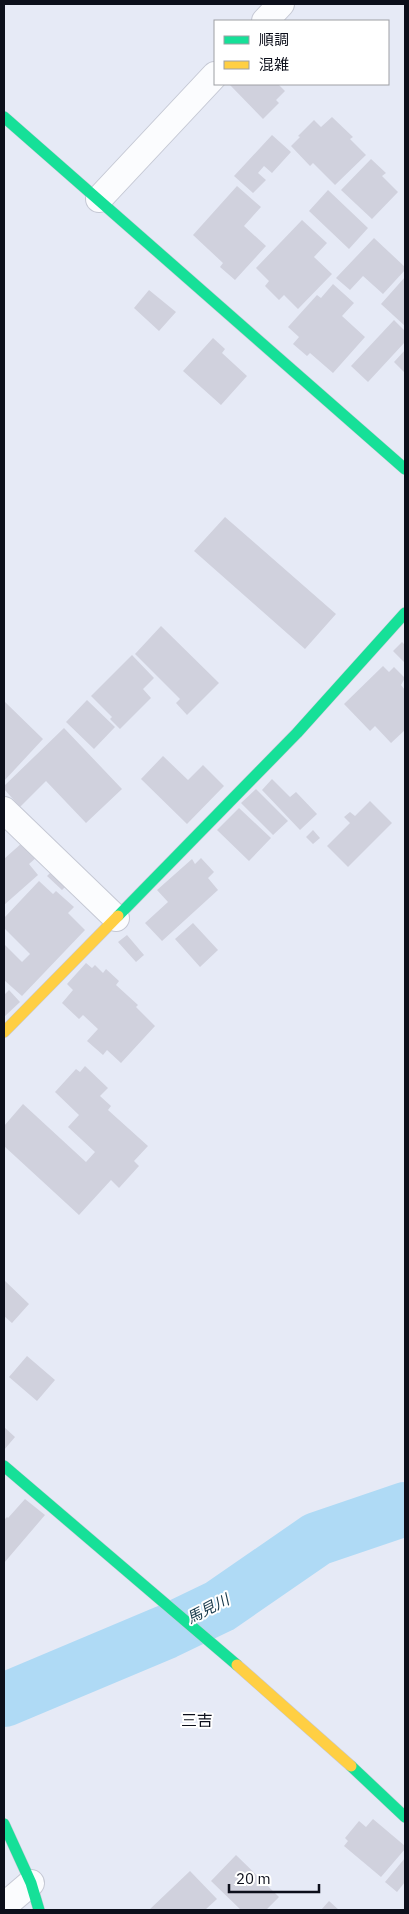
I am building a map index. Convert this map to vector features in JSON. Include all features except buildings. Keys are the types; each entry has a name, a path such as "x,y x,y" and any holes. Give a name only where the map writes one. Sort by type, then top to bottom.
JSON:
{"street":[{"path":"266,20 281,4"},
{"path":"99,199 214,76"},
{"path":"4,117 405,469"},
{"path":"4,1032 297,733 405,613"},
{"path":"4,810 116,918"},
{"path":"4,1466 174,1608 315,1732 405,1817"},
{"path":"4,1824 31,1883 39,1910"},
{"path":"4,1906 31,1883"}],"waterway":[{"name":"馬見川","path":"4,1700 166,1632 220,1606 317,1539 405,1509"}],"traffic: fast":[{"path":"4,117 405,469"},
{"path":"118,916 297,733 405,613"},
{"path":"4,1466 237,1665"},
{"path":"351,1766 405,1817"},
{"path":"4,1824 31,1883 39,1910"}],"traffic: slow":[{"path":"4,1032 118,916"},
{"path":"237,1665 351,1766"}],"district":[{"name":"三吉","path":"197,1720"}]}
